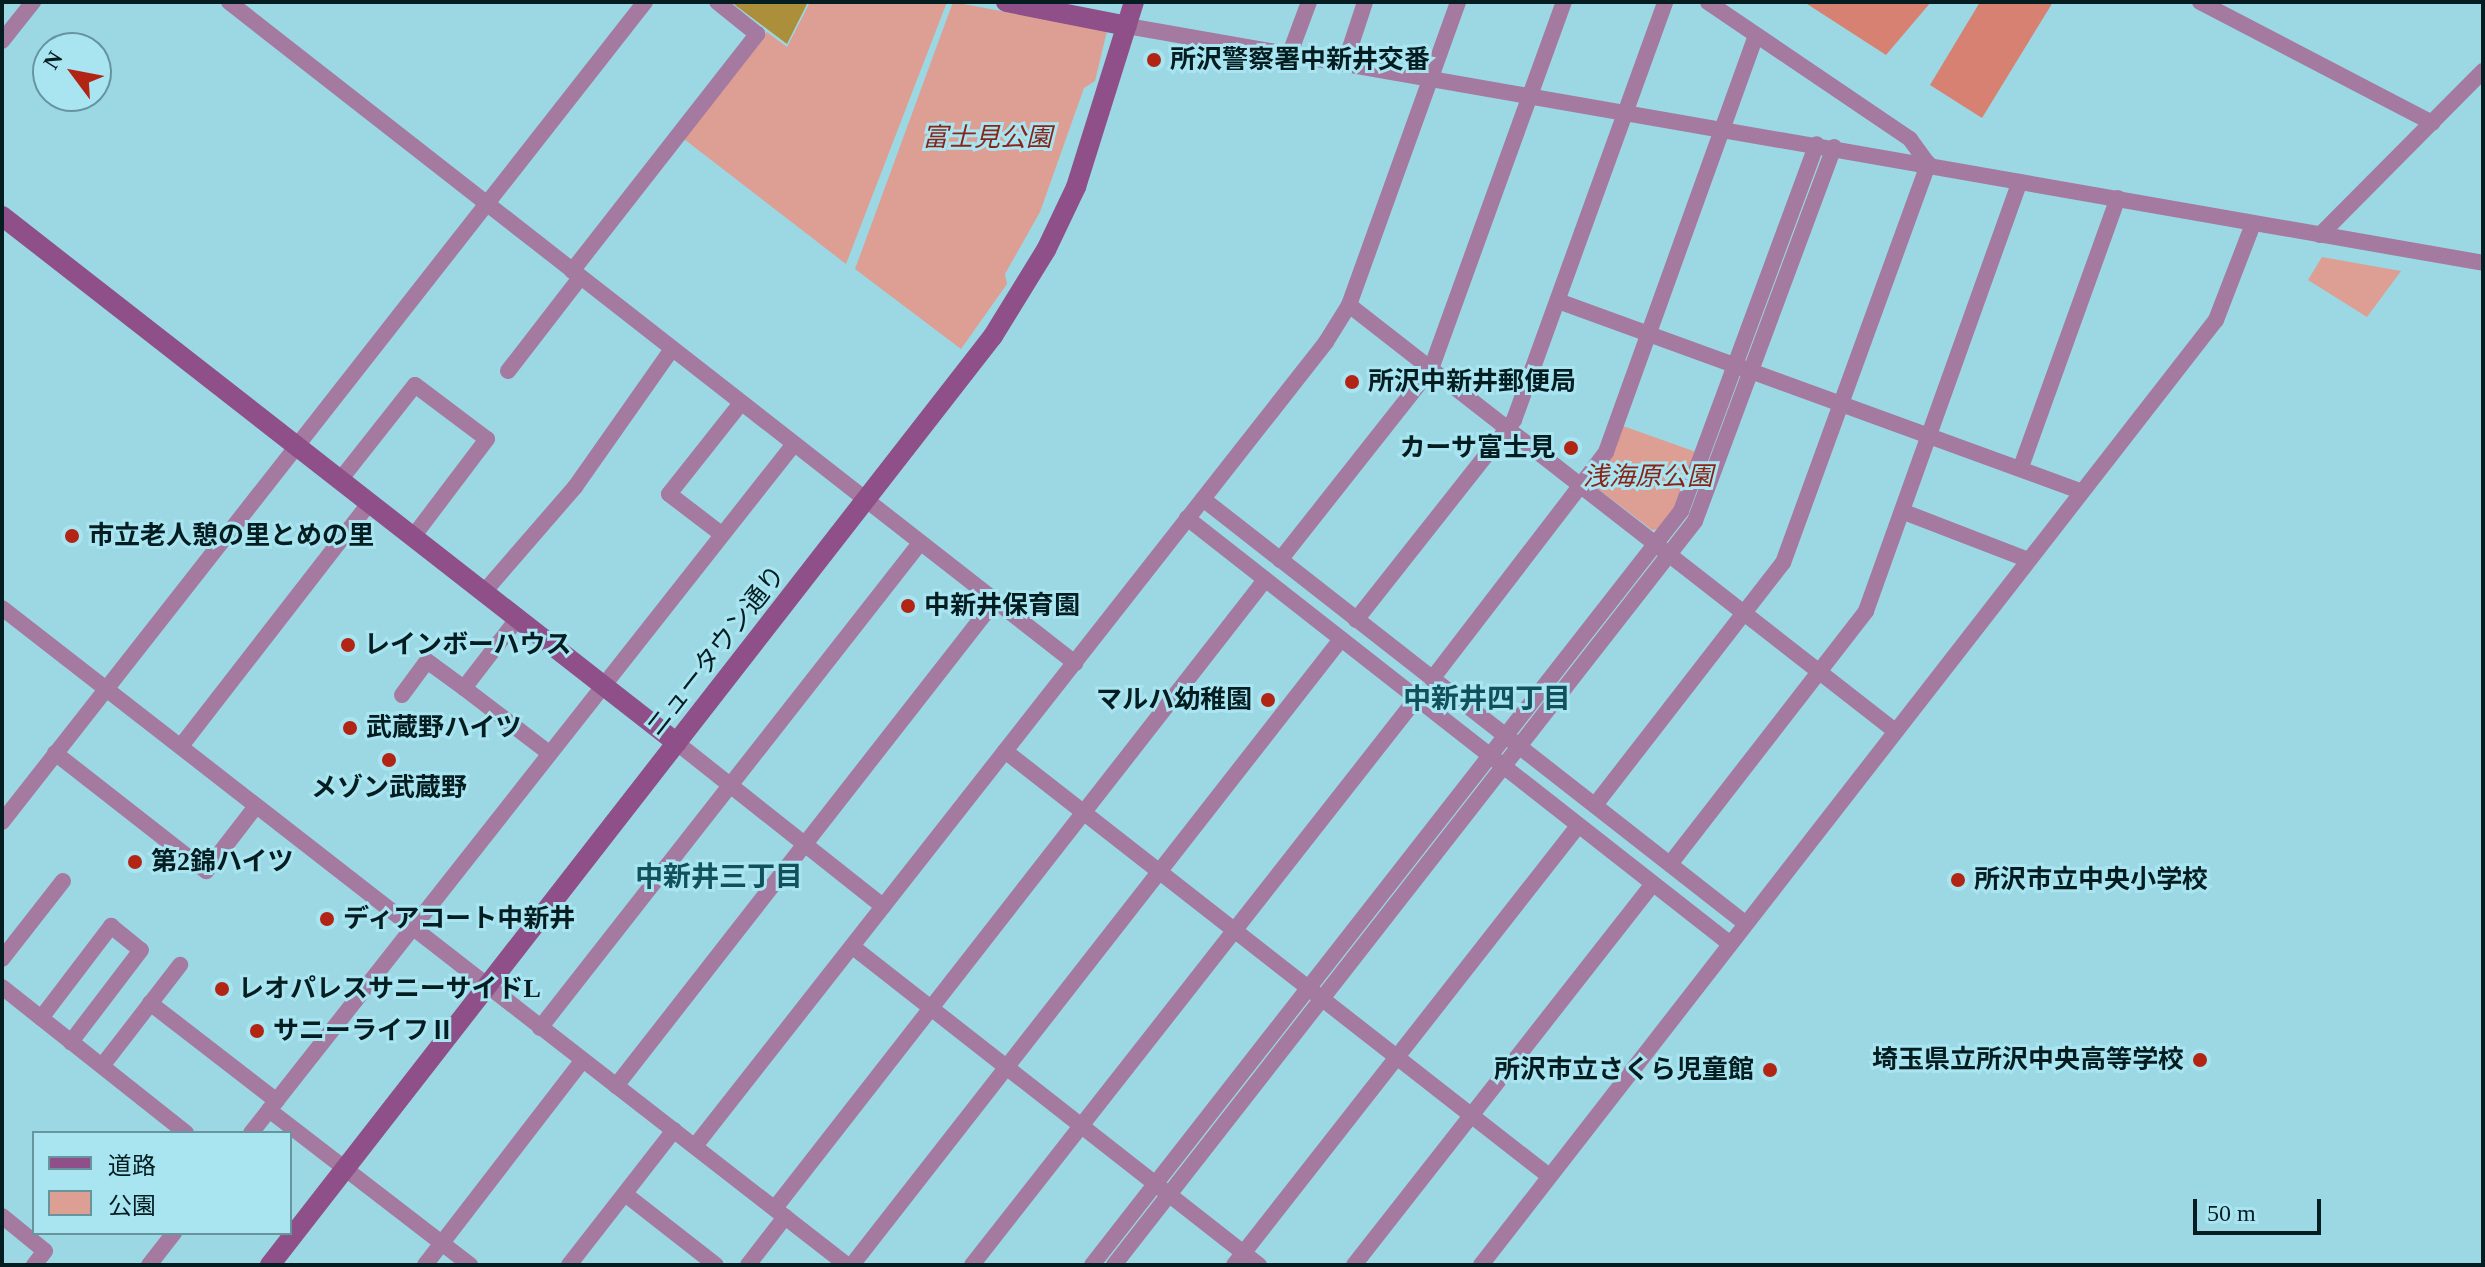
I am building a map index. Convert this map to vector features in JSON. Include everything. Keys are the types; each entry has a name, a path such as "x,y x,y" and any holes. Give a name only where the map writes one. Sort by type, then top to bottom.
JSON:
{"street":[{"path":"2,41 33,2"},
{"path":"229,2 1075,663"},
{"path":"2,822 645,2"},
{"path":"508,371 576,274 757,34 717,2"},
{"path":"1006,2 1127,26 1722,127 2483,263"},
{"name":"ニュータウン通り","path":"270,1265 986,347 1046,250 1089,153 1134,2"},
{"path":"1290,53 1309,2"},
{"path":"1345,63 1365,2"},
{"path":"695,1146 1316,356 1349,305 1458,2"},
{"path":"1280,560 1431,369 1564,2"},
{"path":"1356,620 1507,428 1558,301 1665,2"},
{"path":"1708,2 1910,139 1928,164"},
{"path":"2200,2 2432,123"},
{"path":"1432,679 1584,487 1606,452 1756,35"},
{"path":"2320,235 2483,71"},
{"path":"1114,1265 1162,1190 1309,989 1497,762 1519,748 1662,550 1745,368 1825,146"},
{"path":"1595,805 1783,563 1928,164"},
{"path":"1670,864 1866,611 1932,436 2020,182"},
{"path":"2021,467 2118,198"},
{"path":"2,216 883,906"},
{"path":"1481,1265 2026,559 2216,320 2253,224"},
{"path":"1558,301 2080,491"},
{"path":"1349,305 1894,730"},
{"path":"484,592 575,487 672,349"},
{"path":"340,480 415,385 487,439 413,537"},
{"path":"720,533 669,494 741,403"},
{"path":"253,1131 720,533 794,444"},
{"path":"1203,499 1745,923"},
{"path":"181,746 369,504"},
{"path":"1904,512 2026,559"},
{"path":"1187,518 1729,943"},
{"path":"540,1028 920,543"},
{"path":"1092,1265 1162,1190 1322,1000 1497,762 1505,737 1662,550"},
{"path":"748,1265 780,1212 933,1008 1265,580"},
{"path":"616,1086 994,602"},
{"path":"2,608 582,1061 849,1265 1007,1068 1341,639"},
{"path":"464,688 518,618"},
{"path":"402,695 427,661 549,753"},
{"path":"972,1265 1416,699"},
{"path":"1005,751 1549,1176"},
{"path":"55,753 206,871 256,806"},
{"path":"1239,1259 1578,826"},
{"path":"2,959 63,881"},
{"path":"1354,1265 1653,884"},
{"path":"41,1018 111,926 141,950 71,1042"},
{"path":"853,947 1162,1190 1239,1259 1259,1265"},
{"path":"102,1066 180,965"},
{"path":"2,987 183,1131"},
{"path":"150,1003 346,1168 470,1265"},
{"path":"425,1265 582,1061"},
{"path":"569,1265 674,1130"},
{"path":"625,1194 716,1265"},
{"path":"2,1216 45,1251 34,1265"},
{"path":"149,1265 172,1235"}],"green space":[{"path":"810,2 947,2 846,264 684,139 767,32 787,47"},
{"name":"富士見公園","path":"953,2 1107,31 1095,81 1084,88 1040,212 1005,274 1007,284 961,349 855,269"},
{"path":"2322,257 2401,271 2367,317 2308,280"},
{"name":"浅海原公園","path":"1623,426 1699,453 1685,490 1661,529 1652,530 1597,488"}],"shaded area":[{"path":"731,2 808,2 787,44"},
{"path":"1804,2 1931,2 1886,55"},
{"path":"1980,2 2053,2 1982,118 1930,85"}],"place":[{"name":"所沢警察署中新井交番","path":"1154,60"},
{"name":"所沢中新井郵便局","path":"1352,382"},
{"name":"カーサ富士見","path":"1571,448"},
{"name":"市立老人憩の里とめの里","path":"72,536"},
{"name":"中新井保育園","path":"908,606"},
{"name":"レインボーハウス","path":"348,645"},
{"name":"マルハ幼稚園","path":"1268,700"},
{"name":"武蔵野ハイツ","path":"350,728"},
{"name":"メゾン武蔵野","path":"389,760"},
{"name":"第2錦ハイツ","path":"135,862"},
{"name":"所沢市立中央小学校","path":"1958,880"},
{"name":"ディアコート中新井","path":"327,919"},
{"name":"レオパレスサニーサイドL","path":"222,989"},
{"name":"サニーライフⅡ","path":"257,1031"},
{"name":"埼玉県立所沢中央高等学校","path":"2200,1060"},
{"name":"所沢市立さくら児童館","path":"1770,1070"}],"district":[{"name":"中新井四丁目","path":"1487,699"},
{"name":"中新井三丁目","path":"719,877"}]}
